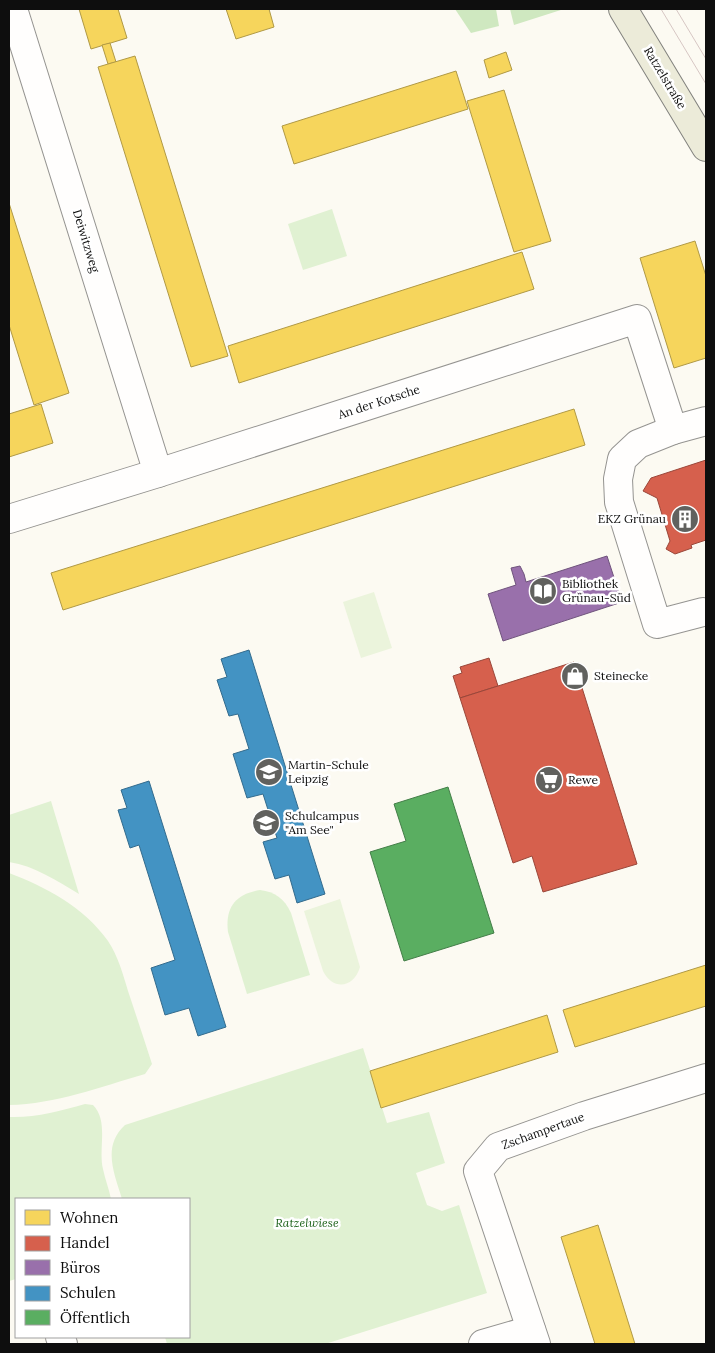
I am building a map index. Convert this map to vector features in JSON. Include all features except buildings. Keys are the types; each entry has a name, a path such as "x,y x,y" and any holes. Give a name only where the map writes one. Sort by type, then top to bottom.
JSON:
{"main road":[{"name":"Ratzelstraße","path":"623,9 706,147"}],"street":[{"name":"Deiwitzweg","path":"13,9 158,473"},
{"name":"An der Kotsche","path":"9,519 637,320 673,430"},
{"path":"703,612 657,624 619,502 618,479 622,459 638,444 673,430 706,420"},
{"name":"Zschampertaue","path":"533,1337 478,1171 498,1147 584,1116 706,1078"},
{"path":"483,1344 533,1337"}],"green space":[{"path":"455,9 496,9 499,26 471,33"},
{"path":"510,9 564,9 514,25"},
{"path":"332,209 347,256 303,270 288,224"},
{"path":"374,592 392,648 361,658 343,602"},
{"path":"51,801 79,894 37,870 9,862 9,815"},
{"path":"9,873 37,885 76,908 88,918 108,941 120,965 152,1064 145,1074 44,1102 9,1105"},
{"path":"260,890 270,892 278,897 285,903 291,913 310,975 247,994 227,923 230,909 238,899 251,892"},
{"path":"340,899 360,967 353,979 343,984 332,982 323,971 304,911"},
{"name":"Ratzelwiese","path":"363,1048 387,1123 429,1112 445,1163 416,1173 427,1205 442,1211 459,1205 487,1293 325,1344 167,1344 165,1338 190,1338 190,1198 122,1198 113,1170 112,1151 118,1133 125,1125"},
{"path":"85,1104 93,1105 98,1112 102,1127 102,1161 111,1198 15,1198 15,1279 9,1281 9,1117 38,1115"}],"tram line":[{"path":"661,9 706,84"},
{"path":"676,9 706,59"}],"place":[{"name":"EKZ Grünau","path":"685,519"},
{"name":"Bibliothek Grünau-Süd","path":"543,591"},
{"name":"Steinecke","path":"575,676"},
{"name":"Martin-Schule Leipzig","path":"269,772"},
{"name":"Rewe","path":"549,780"},
{"name":"Schulcampus \"Am See\"","path":"266,823"}]}
